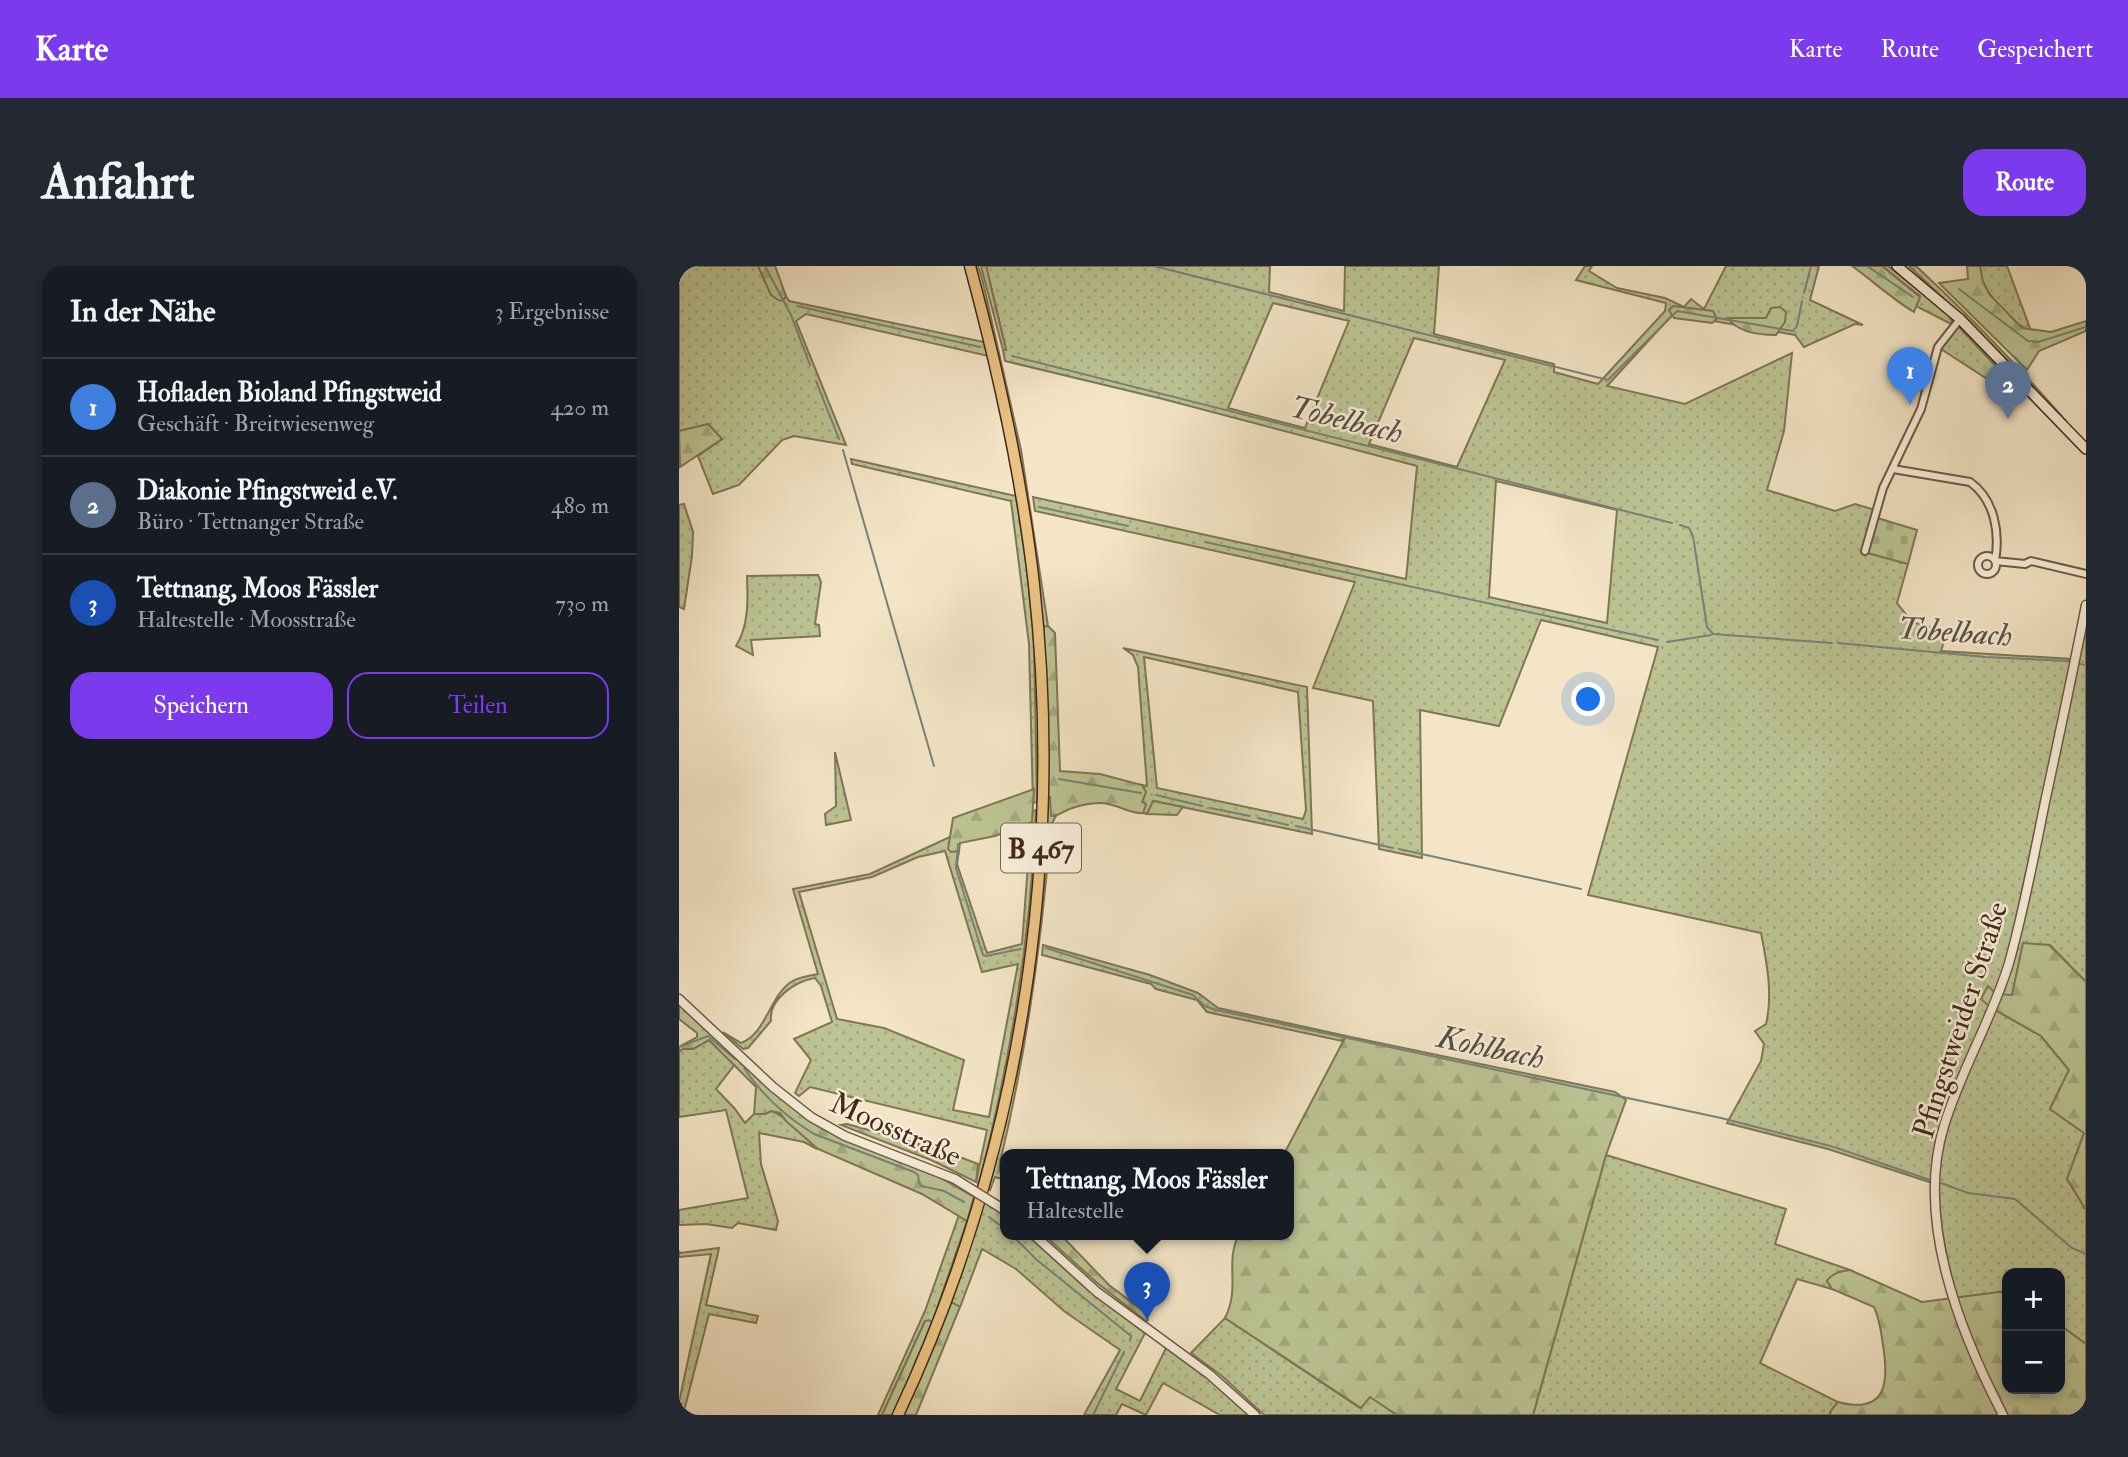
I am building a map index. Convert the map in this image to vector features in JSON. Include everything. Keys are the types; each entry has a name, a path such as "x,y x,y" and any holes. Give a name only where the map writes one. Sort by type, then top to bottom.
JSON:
{"main road":[{"name":"B 467","path":"898,1415 925,1355 956,1272 979,1203 998,1132 1024,1004 1034,932 1040,852 1043,730 1034,584 1007,422 970,266"},
{"path":"1899,266 1960,319 2086,449"}],"street":[{"path":"1865,551 1876,508 1921,409 1938,347 1960,319"},
{"path":"1893,469 1970,482 1975,486 1986,502 1997,528 1995,561 2025,565 2031,561 2086,574"},
{"name":"Pfingstweider Straße","path":"2003,1415 1965,1335 1947,1274 1936,1211 1936,1175 1944,1126 1991,1014 2008,964 2029,879 2086,605"},
{"name":"Moosstraße","path":"679,999 773,1087 811,1118 845,1136 955,1179 1000,1207"},
{"path":"1040,1240 1097,1292 1209,1374 1255,1415"}],"green space":[{"path":"679,266 758,266 771,294 783,300 786,296 789,301 984,342 988,356 806,314 796,321 846,445 794,436 782,440 739,485 713,494 698,456 722,439 708,424 679,431"},
{"path":"758,266 775,266 786,296 783,300 771,295"},
{"path":"975,266 978,266 982,278 1021,450 1048,626 1042,627"},
{"path":"981,266 986,266 1006,350 1003,350"},
{"path":"986,266 1270,266 1269,292 1344,311 1345,266 1439,266 1434,334 1554,364 1554,372 1598,384 1665,311 1666,303 1576,280 1585,266 1592,266 1589,271 1617,288 1665,298 1684,307 1691,299 1704,309 1726,266 1819,266 1810,300 1863,325 1855,324 1804,347 1795,335 1673,314 1607,386 1685,404 1792,353 1784,431 1767,490 1835,511 1855,504 1875,510 1864,552 1908,564 1897,603 1912,622 1947,632 1941,651 2072,659 2008,955 1990,1007 1955,1089 1932,1183 1828,1149 1727,1123 1761,1061 1764,1044 1755,1031 1766,1024 1769,990 1761,933 1588,895 1658,647 1541,620 1499,726 1420,710 1422,858 1379,849 1373,701 1313,688 1355,582 1035,511 1033,497 1406,579 1417,466 1163,399 1005,361 1003,350 1006,349","holes":["1273,303 1349,321 1305,428 1228,408","1414,338 1505,360 1457,467 1369,444","1496,481 1617,510 1607,623 1489,597"]},
{"path":"1852,266 1882,266 1920,297 1914,312 1898,301"},
{"path":"1882,266 1888,266 1952,317 1951,324 1916,306 1920,296"},
{"path":"1909,266 1916,266 1955,303 2066,421 1979,332"},
{"path":"1967,266 1980,266 1983,282 1990,295 2022,328 2051,332 2086,321 2086,331 2039,351 2027,370 1939,283 1968,279"},
{"path":"1980,266 2007,266 2031,331 2011,318 1991,296 1983,283"},
{"path":"1673,306 1713,311 1717,319 1712,323 1674,318 1669,310"},
{"path":"1780,307 1786,312 1785,322 1776,335 1743,330 1728,318 1766,318 1771,308"},
{"path":"1954,326 1959,327 2023,395 2016,394 2009,386 2004,390 1938,347"},
{"path":"708,424 722,439 680,467 679,431"},
{"path":"851,459 1016,496 1034,641 1037,802 1033,803 1029,644 1011,501 852,464"},
{"path":"684,504 693,532 684,609 679,607 679,505"},
{"path":"1874,517 1917,530 1908,564 1864,552"},
{"path":"818,575 821,582 815,624 819,625 820,636 751,640 753,655 736,646 745,621 747,576"},
{"path":"2086,614 2086,982 2050,945 2023,944 2012,995 2001,995"},
{"path":"1048,626 1055,633 1060,771 1100,774 1142,785 1146,792 1142,802 1146,804 1143,813 1100,803 1079,806 1051,816 1050,797 1047,798 1042,627"},
{"path":"1123,648 1307,687 1312,834 1153,801 1147,814 1143,813 1146,804 1142,802 1146,792 1142,785 1147,786 1138,667 1133,655","holes":["1144,657 1298,692 1306,810 1303,819 1157,788"]},
{"path":"835,752 851,820 826,825 825,814 836,806"},
{"path":"1034,789 1032,822 995,836 960,843 959,851 951,852 948,849 953,818"},
{"path":"1153,801 1183,807 1177,815 1147,814"},
{"path":"1051,805 1051,816 1056,816 1051,825 1032,995 1010,1120 1003,1149 1000,1149 1000,1178 995,1177 990,1190 988,1189 1028,999 1040,903 1047,806"},
{"path":"1036,810 1018,998 1001,1091 979,1183 976,1182 987,1130 810,1087 799,1096 795,1093 811,1060 794,1039 832,1022 821,986 815,978 785,992 774,1005 771,1021 748,1048 743,1049 723,1032 741,1043 756,1032 777,997 791,982 818,974 793,889 870,874 952,836 956,851 959,851 957,864 987,953 1022,944 1032,812","holes":["945,851 982,972 1018,964 989,1117 953,1110 964,1060 884,1028 837,1019 799,892 872,877 918,857"]},
{"path":"2023,943 2049,945 2086,982 2086,1210 2067,1179 2084,1133 2050,1109 2069,1070 2041,1036 1981,999 1988,986 1996,994 2012,995"},
{"path":"1043,945 1150,975 1198,993 1218,1008 1346,1036 1342,1041 1207,1012 1197,1000 1156,989 1151,984 1042,955"},
{"path":"679,1004 775,1093 813,1123 844,1140 932,1173 974,1197 967,1221 922,1194 818,1149 780,1113 771,1111 754,1114 756,1087 709,1040 693,1049 679,1052 679,1047 697,1037 697,1033 679,1019"},
{"path":"1995,1010 2041,1036 2069,1070 2050,1109 2084,1133 2067,1179 2086,1210 2086,1344 2065,1329 2065,1268 2002,1268 2002,1292 1957,1299 1941,1223 1939,1184 1947,1128"},
{"path":"1346,1036 1615,1092 1626,1100 1606,1155 1533,1415 1397,1415 1370,1397 1361,1408 1225,1318 1232,1296 1233,1255 1237,1240 1294,1240 1294,1149 1287,1149"},
{"path":"709,1040 735,1064 716,1089 745,1123 754,1114 771,1111 777,1113 817,1149 804,1142 759,1133 761,1164 778,1221 776,1230 738,1223 732,1228 706,1224 679,1225 679,1210 748,1198 726,1110 679,1117 679,1052 693,1049"},
{"path":"847,1124 944,1151 978,1164 976,1182 931,1160 841,1125"},
{"path":"1606,1155 1786,1209 1775,1244 1850,1270 1839,1272 1827,1281 1832,1289 1797,1279 1760,1363 1838,1402 1830,1412 1831,1415 1533,1415"},
{"path":"984,1202 1000,1213 1000,1240 1033,1240 1087,1289 1145,1333 1116,1389 1140,1401 1166,1348 1217,1385 1249,1415 1220,1415 1163,1383 1146,1415 1122,1404 1116,1415 1084,1415 1120,1350 1064,1311 1016,1269 982,1249 960,1307 951,1302"},
{"path":"959,1215 967,1221 932,1323 925,1321 882,1415 878,1415 925,1311"},
{"path":"1050,1240 1066,1240 1109,1285 1146,1313 1148,1320 1146,1321 1096,1282"},
{"path":"719,1248 706,1305 758,1316 756,1323 709,1314 683,1415 679,1415 679,1402 711,1254 679,1257 679,1251"},
{"path":"1850,1270 1922,1302 2002,1292 2002,1394 2065,1394 2065,1329 2086,1344 2086,1415 1831,1415 1830,1412 1838,1402 1867,1404 1875,1399 1881,1392 1885,1371 1879,1321 1874,1307 1832,1289 1827,1281 1840,1272"},
{"path":"951,1302 960,1307 916,1415 903,1415"},
{"path":"1225,1318 1360,1408 1370,1396 1397,1415 1264,1415 1222,1376 1191,1353"},
{"path":"925,1321 932,1323 894,1415 882,1415"}],"waterway":[{"path":"765,266 791,315 810,365"},
{"path":"1154,266 1608,380 1677,311 1793,331 1797,326 1802,301"},
{"path":"1804,293 1811,266"},
{"path":"1867,266 1913,297"},
{"path":"1959,289 2028,341 2038,342 2086,327"},
{"name":"Tobelbach","path":"797,306 980,347"},
{"name":"Tobelbach","path":"1012,356 1672,523"},
{"path":"816,381 839,439"},
{"path":"843,450 934,766"},
{"path":"1039,507 1128,526"},
{"name":"Tobelbach","path":"1680,525 1689,528 1693,536 1707,627 1713,634 1832,643"},
{"path":"1205,542 1658,640"},
{"path":"1667,642 1711,635"},
{"name":"Tobelbach","path":"1838,643 1985,657 2069,661"},
{"name":"Tobelbach","path":"2080,664 2086,665"},
{"path":"1059,779 1141,793"},
{"path":"1156,795 1202,806"},
{"path":"1210,808 1250,816"},
{"path":"1258,818 1288,825"},
{"path":"1296,826 1393,848"},
{"name":"Kohlbach","path":"958,844 956,868 983,955 1021,949"},
{"path":"1399,849 1581,889"},
{"name":"Kohlbach","path":"1046,948 1193,995 1205,1006 1216,1010 1721,1118 1834,1147 1930,1180"},
{"path":"679,1047 708,1036 735,1059"},
{"path":"744,1068 775,1105 814,1134 914,1172 922,1186 944,1191 964,1202"},
{"name":"Kohlbach","path":"1941,1183 1968,1193 2015,1199 2072,1248 2086,1254"},
{"path":"989,1217 1000,1225"},
{"path":"1017,1240 1037,1260 1131,1336 1130,1341"},
{"path":"1093,1415 1124,1352"}],"place":[{"name":"Hofladen Bioland Pfingstweid","path":"1910,405"},
{"name":"Diakonie Pfingstweid e.V.","path":"2008,419"},
{"name":"Tettnang, Moos Fässler","path":"1147,1320"}]}
